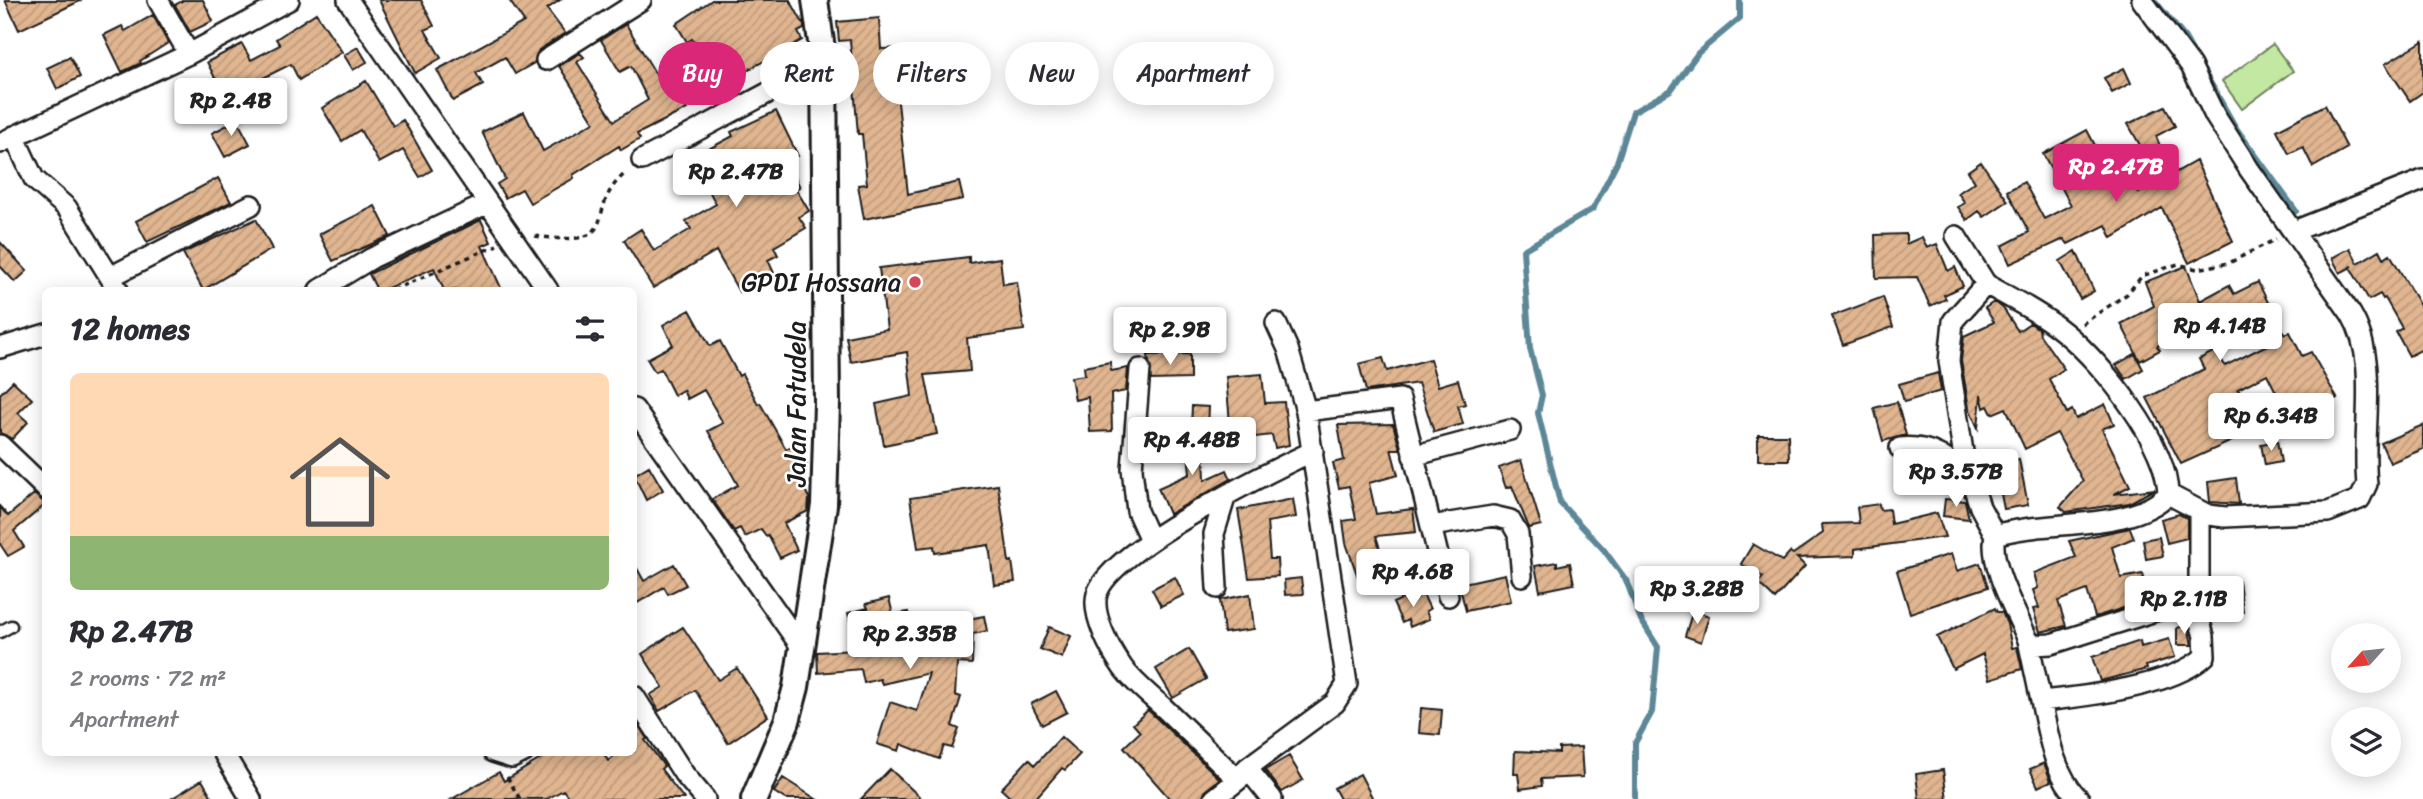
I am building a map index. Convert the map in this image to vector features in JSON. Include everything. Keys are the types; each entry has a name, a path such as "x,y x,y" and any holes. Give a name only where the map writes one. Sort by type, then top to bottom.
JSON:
{"street":[{"path":"158,0 189,54"},
{"path":"251,205 114,284 67,208 34,179 7,139 189,54 289,0"},
{"path":"348,0 486,204 546,287"},
{"path":"546,60 641,0"},
{"name":"Jalan Fatudela","path":"815,0 821,42"},
{"path":"2151,12 2191,66 2215,116 2362,332 2366,376 2366,492 2351,505 2328,512 2225,516 2199,511 2168,494"},
{"path":"642,160 760,97"},
{"name":"Jalan Fatudela","path":"754,799 787,722 802,648 824,505 827,403 824,105"},
{"path":"2294,231 2423,180"},
{"path":"324,287 372,258 486,204"},
{"path":"1956,236 1986,284 2065,333 2127,400 2151,441 2168,480 2168,494 2157,506 2130,516 2035,526 1995,535"},
{"path":"1986,284 1953,321 1949,351 1958,430 1970,478 1995,535 1993,551 2028,640 2051,746 2063,776 2079,799"},
{"path":"1214,799 1242,774 1335,703 1347,684 1306,411 1289,349 1276,323"},
{"path":"0,348 42,335"},
{"path":"1140,369 1132,469 1137,512 1150,540"},
{"path":"1306,411 1399,399 1448,596"},
{"path":"637,413 802,648"},
{"path":"1413,456 1510,430"},
{"path":"0,445 42,485"},
{"path":"1900,448 1917,446 1935,451 1970,478"},
{"path":"1272,799 1133,680 1111,648 1096,602 1102,582 1150,540 1313,450"},
{"path":"1217,588 1214,534 1225,498"},
{"path":"2041,701 2116,692 2194,666 2205,656 2204,636 2193,599 2199,583 2199,511"},
{"path":"1431,526 1493,516 1510,520 1518,534 1522,576"},
{"path":"2028,640 2034,645 2051,644 2193,599"},
{"path":"637,701 698,793 705,799"},
{"path":"225,756 251,799"}],"lane":[{"path":"0,632 11,626"}],"path":[{"path":"400,287 527,235 570,240 589,235 601,222 610,187 642,160"},
{"path":"2065,333 2097,316 2127,295 2142,276 2178,264 2197,269 2229,263 2294,231"}],"green space":[{"path":"2273,44 2293,71 2242,109 2222,81"}],"building":[{"path":"5,0 82,0 19,30"},
{"path":"184,0 203,0 213,21 190,32 175,5"},
{"path":"379,0 421,0 434,26 425,30 441,58 415,73"},
{"path":"509,0 560,0 547,9 565,33 539,50 534,63 515,74 505,57 476,73 483,85 453,101 437,70 524,22"},
{"path":"712,0 790,0 804,29 798,32 802,40 798,42 760,42 760,63 746,71 746,42 694,42 692,39 687,42 676,24"},
{"path":"316,13 342,52 299,80 291,64 261,79 266,91 230,108 207,62 242,44 251,60 280,45 276,39"},
{"path":"153,15 168,43 140,61 141,63 122,72 104,35 122,26 125,31"},
{"path":"879,18 881,42 873,42 873,105 898,105 908,194 959,182 963,199 864,219 858,185 867,184 862,134 858,134 856,105 859,105 859,42 839,41 837,22"},
{"path":"626,24 658,78 658,105 685,105 687,109 637,134 640,139 621,150 619,146 573,175 574,178 530,203 522,189 505,198 497,184 505,179 482,132 524,112 543,151 594,122 559,66 580,53 584,57 577,62 614,121 648,100 631,66 620,72 601,40"},
{"path":"2423,41 2423,92 2410,101 2385,64"},
{"path":"358,47 367,62 353,70 344,55"},
{"path":"70,57 80,77 57,89 47,68"},
{"path":"2124,68 2131,83 2112,93 2104,78"},
{"path":"366,81 393,126 403,120 432,170 420,177 403,150 379,163 360,130 342,141 322,108"},
{"path":"2325,105 2347,148 2313,167 2303,147 2289,154 2277,130"},
{"path":"2165,106 2175,126 2156,136 2160,146 2145,154 2128,124"},
{"path":"776,111 798,156 787,161 800,187 796,189 809,211 799,217 806,228 774,247 778,255 768,260 774,273 739,292 716,251 653,288 624,240 641,229 654,251 691,229 686,221 716,204 692,158 733,136 731,132"},
{"path":"237,120 250,144 225,157 212,133"},
{"path":"2087,130 2111,176 2127,168 2139,193 2196,161 2233,241 2189,263 2162,208 2112,238 2106,225 2068,244 2064,239 2010,264 2002,246 2029,232 2007,191 2024,182 2044,219 2071,205 2043,154"},
{"path":"1981,162 2008,201 1984,217 1979,211 1967,220 1958,207 1965,203 1958,193 1975,182 1968,171"},
{"path":"218,178 231,202 147,242 136,221"},
{"path":"375,206 390,236 333,261 319,234"},
{"path":"256,219 272,249 208,287 201,287 183,253"},
{"path":"481,220 491,242 482,246 501,287 443,287 434,268 390,287 376,287 369,274"},
{"path":"1906,234 1906,244 1922,237 1927,248 1937,244 1948,271 1955,267 1963,286 1944,295 1946,299 1930,306 1917,277 1876,278 1875,235"},
{"path":"0,242 27,271 15,282 0,266"},
{"path":"2350,248 2358,263 2380,250 2384,258 2390,254 2423,311 2423,349 2409,356 2396,332 2402,328 2385,298 2380,294 2369,300 2350,267 2340,273 2332,258"},
{"path":"2076,251 2094,291 2080,299 2060,261"},
{"path":"969,257 969,263 1000,258 1003,284 1017,282 1024,330 967,338 970,371 925,375 937,434 884,445 876,404 912,396 907,352 851,362 846,337 887,329 879,268"},
{"path":"2186,266 2200,301 2229,285 2234,294 2258,282 2280,327 2285,334 2290,332 2302,356 2311,352 2337,398 2291,422 2267,374 2238,389 2243,398 2229,406 2243,436 2181,464 2147,398 2204,369 2199,359 2217,350 2225,366 2267,345 2249,314 2199,344 2190,328 2157,346 2160,350 2140,361 2121,324 2154,306 2145,282"},
{"path":"1883,297 1893,327 1843,345 1832,316"},
{"path":"1994,302 2003,308 2018,331 2030,323 2039,329 2040,335 2064,369 2049,379 2067,413 2072,410 2076,419 2105,404 2114,424 2102,429 2130,486 2114,494 2155,489 2129,503 2066,512 2060,507 2083,481 2057,433 2025,449 2006,408 1992,414 1988,406 1984,408 1981,395 1978,428 1969,408 1961,361 1964,336 1994,322 1985,308"},
{"path":"690,310 710,346 720,341 786,449 796,444 807,464 795,471 809,498 808,511 784,523 797,550 780,558 768,535 761,529 745,537 740,528 734,531 712,499 738,485 708,431 723,423 704,390 687,399 683,390 674,395 661,369 655,372 647,359 673,345 663,325"},
{"path":"1190,354 1190,379 1151,380 1148,355"},
{"path":"2135,354 2143,369 2126,379 2116,365"},
{"path":"1383,358 1387,371 1430,359 1438,386 1458,380 1465,404 1458,406 1463,424 1434,432 1418,383 1366,391 1359,364"},
{"path":"1110,362 1111,371 1128,368 1126,391 1111,394 1112,431 1090,432 1088,397 1075,400 1071,377 1085,375 1084,367"},
{"path":"1938,373 1941,391 1904,402 1899,384"},
{"path":"1262,374 1265,403 1284,402 1289,445 1275,448 1272,435 1238,439 1237,423 1230,423 1226,377"},
{"path":"13,381 32,399 18,413 28,422 12,439 0,433 0,394"},
{"path":"1897,402 1906,435 1883,441 1874,408"},
{"path":"1192,406 1209,407 1208,427 1191,426"},
{"path":"1393,424 1400,449 1391,449 1398,475 1369,483 1376,514 1413,509 1416,532 1376,536 1388,575 1360,583 1346,543 1343,521 1356,519 1349,486 1339,488 1333,463 1344,460 1338,425"},
{"path":"2423,425 2423,449 2390,463 2381,443"},
{"path":"1203,429 1205,480 1227,470 1231,479 1169,514 1158,488 1190,474 1186,430"},
{"path":"1758,435 1788,435 1789,460 1758,460"},
{"path":"2277,441 2281,462 2265,465 2261,444"},
{"path":"2019,459 2028,505 2004,509 1995,464"},
{"path":"1521,460 1541,525 1529,528 1512,486 1506,488 1499,468"},
{"path":"649,466 663,490 646,500 637,481 637,473"},
{"path":"2236,478 2239,504 2210,502 2208,482"},
{"path":"998,485 1009,562 1012,561 1015,582 994,585 989,545 935,553 934,546 918,548 910,498"},
{"path":"34,494 42,501 42,507 14,531 24,547 8,556 0,544 0,507 8,516"},
{"path":"1293,499 1296,517 1267,522 1270,559 1277,559 1278,576 1249,578 1238,510"},
{"path":"1945,499 1965,501 1969,519 1943,516"},
{"path":"1879,504 1880,510 1889,509 1891,524 1937,513 1945,537 1855,549 1855,556 1797,558 1805,566 1775,599 1758,583 1763,577 1741,564 1753,544 1782,561 1790,552 1793,554 1823,533 1822,524 1859,523 1857,507"},
{"path":"2179,514 2187,518 2187,538 2167,543 2161,519"},
{"path":"2130,528 2134,538 2112,547 2121,578 2143,574 2149,600 2095,617 2087,590 2058,601 2066,626 2040,632 2033,609 2039,608 2033,590 2038,588 2034,573 2076,557 2069,541"},
{"path":"2159,537 2163,556 2146,559 2143,540"},
{"path":"1951,554 1957,571 1980,563 1988,587 1910,613 1897,571"},
{"path":"1557,562 1557,566 1570,563 1574,584 1540,591 1535,566"},
{"path":"674,564 686,585 668,594 664,587 637,603 637,568 644,581"},
{"path":"1505,574 1511,601 1466,611 1459,584"},
{"path":"1175,577 1184,595 1161,606 1152,589"},
{"path":"1301,578 1303,594 1285,595 1284,580"},
{"path":"2239,581 2243,612 2220,614 2217,583"},
{"path":"1421,590 1430,609 1426,611 1429,619 1410,627 1408,620 1402,623 1393,603"},
{"path":"1250,594 1254,629 1224,633 1220,600"},
{"path":"889,598 893,615 908,612 912,630 984,616 987,631 973,634 972,664 957,663 955,695 961,697 952,726 959,729 952,748 944,746 939,759 901,744 899,751 877,744 890,702 917,711 929,673 882,684 880,679 864,683 861,669 818,673 817,652 856,650 848,613 868,608 866,604"},
{"path":"1995,608 1997,612 2002,612 2012,648 2017,647 2022,669 1990,679 1983,654 1953,669 1937,637"},
{"path":"1693,610 1709,616 1701,642 1685,636"},
{"path":"2188,625 2192,645 2177,645 2177,628"},
{"path":"683,627 718,680 737,668 768,716 728,743 695,690 659,711 650,695 663,687 642,654"},
{"path":"1049,627 1071,636 1062,658 1040,649"},
{"path":"2169,639 2175,657 2146,666 2147,669 2100,681 2092,657 2140,641 2141,647"},
{"path":"1189,649 1206,679 1173,698 1156,669"},
{"path":"1056,691 1067,712 1042,725 1031,704"},
{"path":"1421,708 1442,710 1440,735 1419,733"},
{"path":"1148,710 1220,779 1206,790 1202,799 1170,799 1124,747 1140,732 1133,724"},
{"path":"637,723 647,739 645,740 664,766 661,769 684,799 570,799 563,790 547,799 452,799 499,772 504,781 545,756 605,756 608,761 614,756 637,756"},
{"path":"1061,737 1080,754 1065,770 1062,768 1035,799 1012,799 1001,789 1029,759 1035,765"},
{"path":"1581,747 1583,777 1541,779 1542,786 1520,789 1518,774 1514,774 1515,751 1559,753 1559,748"},
{"path":"1289,756 1303,780 1282,792 1265,770"},
{"path":"2044,763 2051,781 2038,787 2030,769"},
{"path":"890,769 922,799 861,799"},
{"path":"1943,770 1947,799 1919,799 1916,774"},
{"path":"1360,774 1373,799 1340,799 1334,788"},
{"path":"783,778 816,799 785,799 774,792"},
{"path":"202,780 213,799 171,799"}],"waterway":[{"path":"1635,799 1635,743 1652,712 1658,647 1641,620 1626,580 1604,550 1560,503 1538,413 1542,395 1530,349 1523,250 1593,209 1617,162 1633,112 1671,90 1698,53 1740,18 1740,0"},
{"path":"2154,0 2185,38 2236,128 2296,211"}],"place":[{"name":"GPDI Hossana","path":"915,282"}]}
